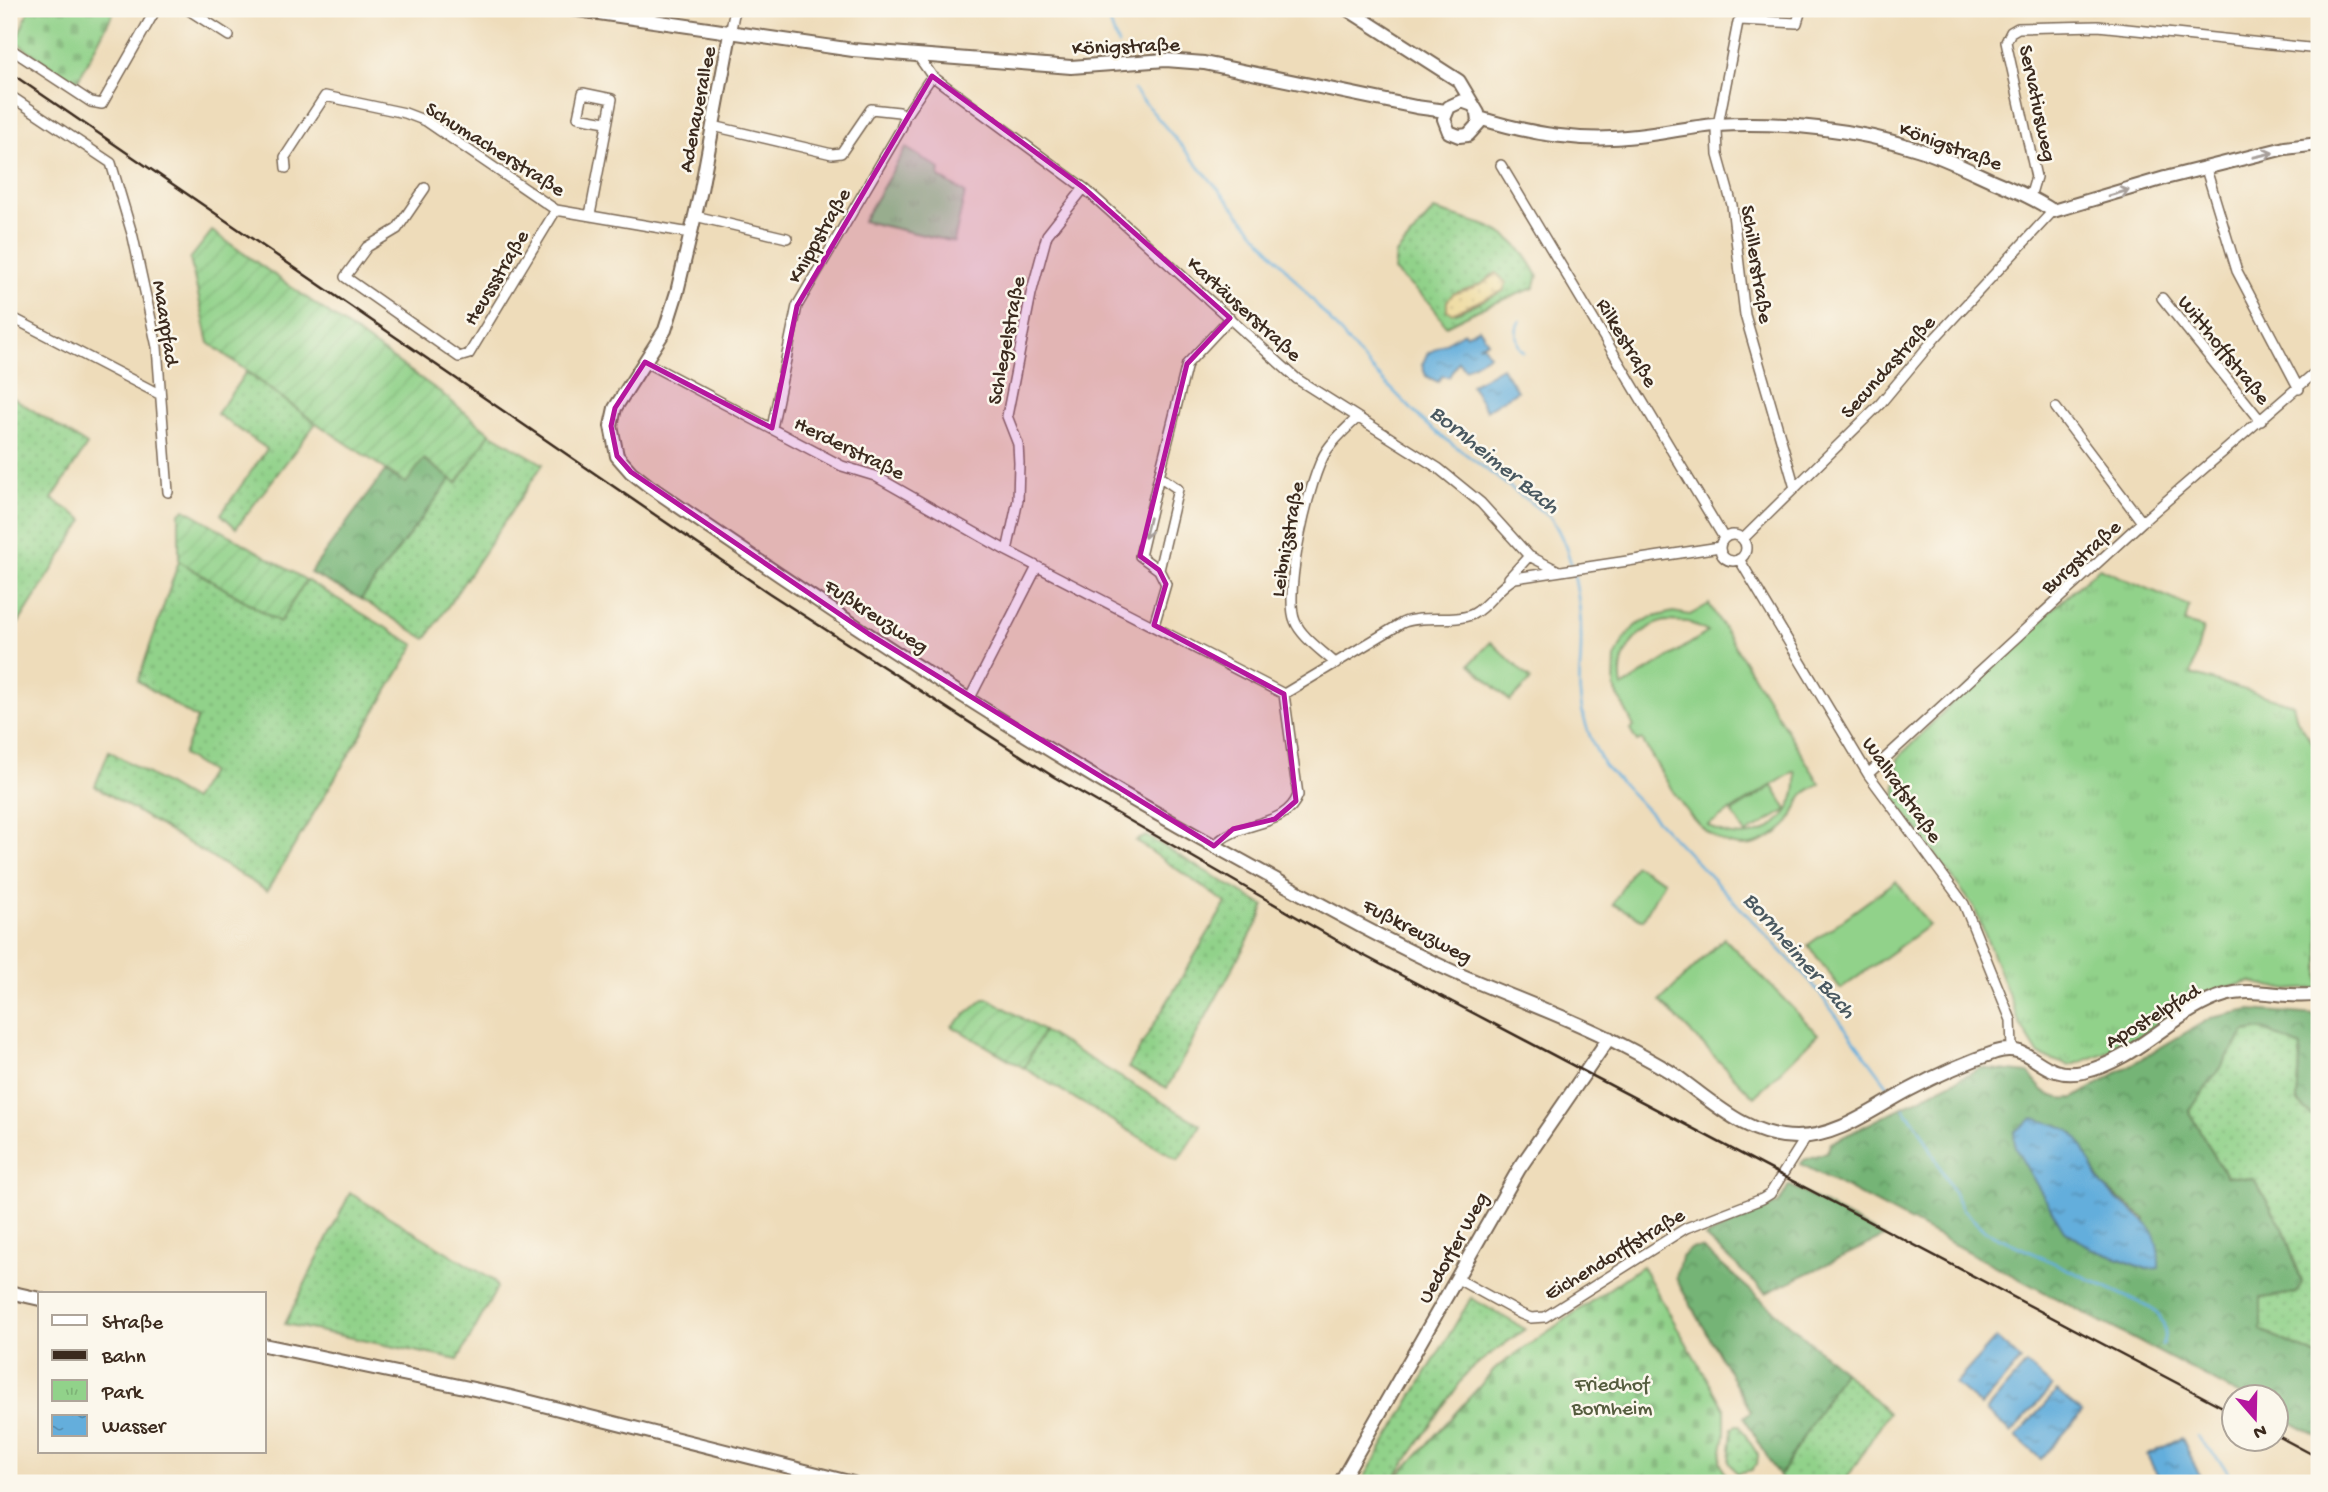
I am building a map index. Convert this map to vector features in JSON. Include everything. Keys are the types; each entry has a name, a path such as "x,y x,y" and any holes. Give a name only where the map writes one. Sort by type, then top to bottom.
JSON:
{"street":[{"path":"9,48 91,102 102,104 156,9"},
{"path":"187,9 229,36"},
{"name":"Königstraße","path":"571,9 730,34 918,56 1071,67 1166,60 1204,63 1416,107 1445,117 1449,131 1458,136 1468,135 1478,123 1491,131 1514,130 1588,139 1636,136 1718,125 1799,128 1891,142 1952,162 2030,197 2053,211"},
{"name":"Adenauerallee","path":"645,362 665,330 695,216 735,9"},
{"path":"1347,9 1464,85 1478,123"},
{"name":"Schillerstraße","path":"1795,488 1745,315 1732,205 1718,155 1718,125 1738,22 1795,24 1800,13"},
{"name":"Servatiusweg","path":"2030,197 2036,177 2006,42 2018,28 2098,26 2319,49"},
{"name":"Kartäuserstraße","path":"918,56 932,76 1084,188 1297,379 1438,468 1481,503 1529,556 1560,571"},
{"name":"Knippstraße","path":"772,428 797,306 901,129 905,116 932,76"},
{"path":"1449,76 1457,102"},
{"name":"Maarpfad","path":"9,95 111,163 134,237 157,347 168,492"},
{"name":"Schumacherstraße","path":"286,168 285,157 326,96 394,110 426,121 556,210 690,233"},
{"path":"1457,102 1472,105"},
{"path":"1445,117 1457,102"},
{"path":"713,126 832,155 841,153 871,109 899,112 905,116"},
{"path":"590,215 607,122"},
{"path":"2053,211 2285,148 2319,145"},
{"name":"Rilkestraße","path":"1501,165 1722,543"},
{"path":"2206,169 2237,271 2299,389"},
{"name":"Heussstraße","path":"425,188 397,229 367,247 345,277 459,357 469,354 556,210"},
{"name":"Schlegelstraße","path":"1007,551 1018,500 1019,463 1018,444 1007,416 1031,294 1047,235 1084,188"},
{"name":"Secundastraße","path":"1743,540 1880,404 1952,320 2053,211"},
{"path":"695,216 787,238"},
{"name":"Witthoffstraße","path":"2162,298 2261,421"},
{"path":"9,316 159,394"},
{"path":"1154,625 1166,584 1160,570 1140,556 1159,476 1187,364 1230,318"},
{"name":"Herderstraße","path":"645,362 842,466 875,476 1037,567 1284,694"},
{"name":"Fußkreuzweg","path":"645,362 615,408 611,426 617,456 631,472 775,572 970,698 1214,846 1455,973 1609,1038"},
{"name":"Burgstraße","path":"1868,774 2142,522 2319,369"},
{"path":"2056,408 2142,522"},
{"name":"Leibnizstraße","path":"1336,664 1296,624 1290,603 1305,509 1318,469 1328,449 1357,418"},
{"path":"1159,476 1178,489 1160,570"},
{"path":"1506,582 1722,543 1732,535 1743,540 1746,550 1739,559 1726,558 1722,543"},
{"path":"1214,846 1233,830 1275,819 1288,811 1296,801 1298,795 1284,694 1413,618 1473,614 1529,556"},
{"name":"Wallrafstraße","path":"1739,559 1868,774 1965,904 2011,1020 2012,1049"},
{"path":"970,698 1037,567"},
{"name":"Apostelpfad","path":"2012,1049 2025,1053 2051,1072 2080,1073 2112,1063 2222,995 2246,992 2286,997 2319,995"},
{"path":"1609,1038 1666,1069 1740,1123 1771,1135 1806,1137 1823,1135 1848,1124 1964,1064 2012,1049"},
{"name":"Uedorfer Weg","path":"1340,1483 1519,1169 1609,1038"},
{"name":"Eichendorffstraße","path":"1456,1278 1521,1314 1531,1318 1545,1317 1686,1228 1770,1194 1806,1137"},
{"path":"9,1292 38,1299"},
{"path":"266,1345 507,1396 853,1483"}],"highlighted area":[{"path":"932,76 1084,188 1230,318 1187,364 1140,556 1159,570 1166,584 1154,625 1284,694 1296,801 1275,819 1233,829 1214,846 869,634 631,472 617,456 611,426 615,408 645,362 772,428 797,306"}],"green space":[{"path":"29,9 115,9 76,84 16,42"},
{"path":"906,148 940,169 939,177 965,193 954,242 863,221"},
{"path":"1434,210 1482,224 1507,237 1518,246 1538,276 1534,288 1484,307 1446,326 1431,304 1394,271 1396,254","holes":["1492,275 1503,291 1456,313 1453,294 1482,284"]},
{"path":"212,231 440,392 490,433 457,483 424,459 406,483 316,423 209,343 190,259"},
{"path":"246,372 316,423 236,528 221,514 267,449 217,414"},
{"path":"9,395 87,445 52,499 84,520 9,638"},
{"path":"490,433 543,464 426,639 361,599 451,479 457,483"},
{"path":"423,459 451,479 361,599 310,573 385,471 406,483"},
{"path":"185,509 306,580 280,622 179,561 179,514"},
{"path":"179,561 279,622 306,580 415,645 267,891 95,786 109,751 193,800 210,772 183,755 197,719 138,681"},
{"path":"2099,568 2189,606 2185,623 2203,628 2191,674 2293,704 2297,720 2319,752 2319,988 2287,990 2251,982 2217,989 2120,1047 2070,1066 2039,1055 2020,1024 1974,907 1895,800 1898,758 1983,671"},
{"path":"1709,604 1820,784 1803,794 1785,827 1756,844 1734,845 1714,837 1696,822 1680,802 1642,740 1637,742 1630,730 1634,727 1614,687 1615,658 1623,641 1635,626 1650,618 1673,612 1690,615","holes":["1665,621 1688,622 1708,632 1622,687 1622,664 1630,645 1645,631","1795,771 1796,789 1791,805 1782,818 1770,828 1756,834 1740,836 1724,833 1708,825"]},
{"path":"1491,642 1531,680 1510,701 1470,664"},
{"path":"1773,786 1787,810 1746,834 1732,812"},
{"path":"1146,836 1264,906 1260,918 1167,1088 1128,1068 1226,903 1136,841"},
{"path":"1635,865 1664,881 1643,920 1613,904"},
{"path":"1896,881 1929,925 1841,989 1808,945"},
{"path":"1724,938 1818,1034 1754,1097 1660,1001"},
{"path":"984,999 990,999 1043,1031 1024,1068 952,1026"},
{"path":"2250,1010 2319,1017 2319,1123 2297,1101 2301,1047 2262,1029 2245,1032 2189,1112 2226,1176 2254,1179 2283,1228 2302,1283 2296,1293 2261,1298 2261,1330 2319,1357 2319,1437 2290,1421 2290,1384 2220,1384 1801,1164 1804,1160 1827,1152 1831,1143 1980,1068 2029,1073 2047,1093 2059,1098 2074,1098 2211,1018","holes":["2074,1135 2103,1186 2146,1219 2147,1269 2092,1249 2063,1229"]},
{"path":"2262,1029 2301,1047 2297,1101 2319,1123 2319,1357 2261,1330 2261,1298 2296,1293 2302,1282 2283,1228 2226,1176 2189,1112 2245,1032"},
{"path":"1043,1031 1201,1125 1178,1160 1024,1068"},
{"path":"1789,1185 1884,1237 1766,1293 1705,1237 1779,1203"},
{"path":"350,1193 494,1281 497,1288 458,1360 285,1324"},
{"path":"1691,1248 1702,1248 1843,1371 1779,1477 1744,1417 1751,1411 1676,1278 1681,1257"},
{"name":"Friedhof Bornheim","path":"1642,1266 1725,1410 1725,1434 1720,1462 1729,1483 1413,1483 1399,1475 1497,1367"},
{"path":"1471,1298 1525,1329 1469,1370 1391,1483 1361,1483"},
{"path":"1843,1371 1888,1413 1844,1483 1784,1483 1779,1477"},
{"path":"1739,1425 1758,1455 1757,1464 1752,1470 1737,1473 1729,1462 1732,1428"}],"sand":[{"path":"1496,273 1506,283 1503,291 1452,313 1447,310 1447,301 1453,294 1482,284"}],"water":[{"path":"1479,328 1488,341 1478,346 1483,345 1489,355 1465,369 1458,361 1449,377 1442,376 1438,382 1426,376 1422,365 1427,354 1464,332 1466,335"},
{"path":"1502,367 1517,391 1486,410 1471,385"},
{"path":"2033,1118 2060,1126 2074,1134 2104,1187 2150,1228 2158,1251 2159,1268 2147,1269 2092,1249 2063,1229 2015,1148 2014,1132"},
{"path":"1996,1338 2021,1360 1981,1406 1955,1384"},
{"path":"2026,1364 2052,1387 2011,1433 1986,1411"},
{"path":"2057,1391 2082,1413 2041,1459 2016,1437"},
{"path":"2182,1438 2203,1483 2161,1483 2147,1455"}],"waterway":[{"path":"1105,9 1118,45"},
{"name":"Bornheimer Bach","path":"1134,90 1367,364 1427,425 1551,518 1566,547 1575,580 1581,631 1581,704 1588,732 1604,765 1811,982 1892,1091"},
{"path":"1520,321 1517,337 1524,352"},
{"name":"Bornheimer Bach","path":"1904,1109 1919,1128 1963,1210 1985,1231 2151,1308 2164,1325 2162,1345"},
{"name":"Bornheimer Bach","path":"2197,1436 2225,1467 2234,1483"}],"railway":[{"path":"9,72 769,593 1054,777 1359,953 2220,1406"},
{"path":"2290,1442 2319,1458"}]}
